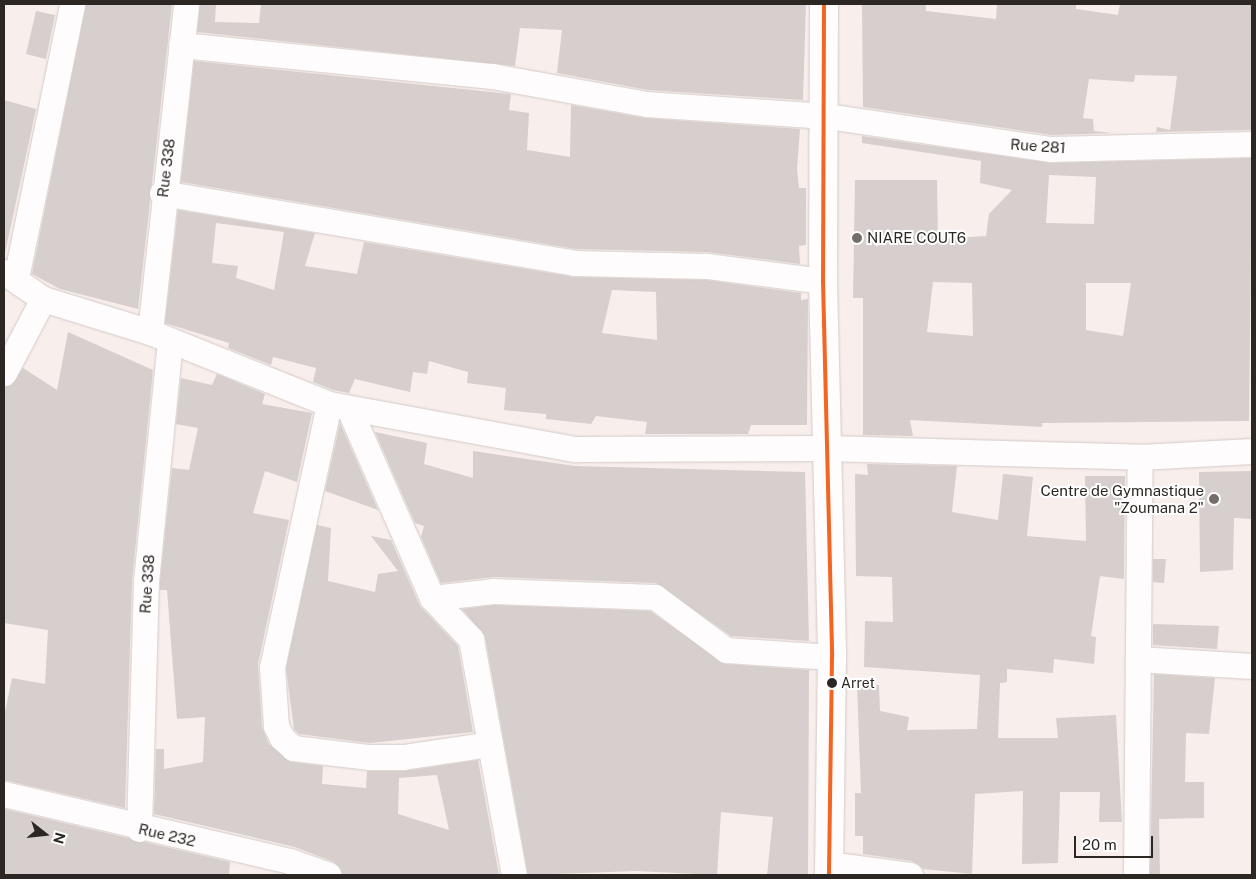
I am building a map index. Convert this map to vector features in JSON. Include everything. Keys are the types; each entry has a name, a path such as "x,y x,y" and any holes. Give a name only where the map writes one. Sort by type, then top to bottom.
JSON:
{"main road":[{"path":"824,4 827,116 823,281 832,658 829,870"}],"street":[{"path":"72,4 10,275 43,299 160,336 340,407 575,449 827,448 1140,457 1252,451"},
{"name":"Rue 338","path":"139,828 146,581 160,336 162,193 186,4"},
{"name":"Rue 281","path":"181,45 492,76 646,104 827,116 1051,150 1252,144"},
{"path":"162,193 575,263 706,266 823,281"},
{"path":"4,373 43,299"},
{"path":"340,407 432,598 471,639 514,875"},
{"path":"340,407 272,667 276,726 282,738 293,748 369,757 403,757 490,744"},
{"path":"1136,875 1140,457"},
{"path":"432,598 493,592 655,597 726,650 832,658"},
{"path":"1138,659 1252,666"},
{"name":"Rue 232","path":"4,794 139,828 290,861 329,875"},
{"path":"829,870 910,875"}],"building":[{"path":"86,4 172,4 138,309 60,289 32,274"},
{"path":"200,4 216,4 215,22 259,23 261,4 806,4 803,100 648,90 557,73 562,30 520,28 515,66 197,32"},
{"path":"926,4 926,11 996,19 997,4 1076,4 1076,9 1118,15 1120,4 1252,4 1252,130 1156,132 1157,127 1170,130 1177,76 1135,75 1134,82 1089,79 1083,118 1093,119 1094,131 1112,133 1052,135 863,107 862,5"},
{"path":"36,11 55,15 46,59 26,54"},
{"path":"194,61 511,94 509,110 529,113 527,150 570,157 571,105 645,118 800,129 797,169 799,188 806,188 806,245 799,246 800,264 707,252 576,249 181,182"},
{"path":"4,100 36,109 4,258"},
{"path":"862,136 1051,163 1252,158 1249,421 1042,423 1042,427 910,420 913,436 863,435 863,298 853,298 855,180 937,180 938,239 986,236 989,214 1012,190 980,183 981,161 862,143","holes":["1049,175 1096,177 1094,224 1046,223","933,282 972,283 973,336 927,332","1086,283 1131,283 1123,336 1086,330"]},
{"path":"178,210 315,233 305,266 357,274 364,242 573,277 706,280 801,293 801,300 808,299 807,425 751,425 748,434 645,434 647,422 596,416 591,424 546,419 546,414 504,410 506,388 467,383 468,372 429,361 427,374 413,372 410,392 355,379 349,393 333,390 313,382 316,368 273,357 271,365 228,348 229,343 165,323","holes":["216,223 284,232 274,290 236,278 238,266 212,263","612,290 656,292 657,340 602,333"]},
{"path":"68,332 153,370 132,581 125,808 4,780 4,717 12,678 45,684 48,630 4,623 4,387 12,385 23,368 57,390"},
{"path":"217,374 265,394 262,404 312,413 297,482 265,471 253,513 289,520 258,664 262,727 269,744 291,762 323,766 322,784 366,788 367,771 405,771 478,760 499,875 343,875 334,862 295,847 154,814 156,749 164,749 164,769 203,762 205,717 177,719 167,590 160,590 160,582 172,468 189,470 198,428 176,424 181,378 212,385","holes":["437,775 449,830 398,814 399,778"]},
{"path":"340,423 378,510 325,491"},
{"path":"375,432 427,443 424,464 473,478 473,451 575,466 805,472 809,641 731,636 656,583 494,577 441,583 421,537 424,526 415,523"},
{"path":"867,464 957,466 952,512 998,520 1003,474 1033,477 1027,536 1086,541 1085,476 1125,476 1124,579 1100,576 1091,636 1096,637 1094,664 1054,659 1053,673 1007,669 1007,682 1000,683 998,738 1058,738 1056,718 1116,715 1122,822 1099,822 1100,792 1060,792 1058,863 1022,864 1023,791 975,794 972,874 923,869 912,861 863,854 863,836 855,836 855,793 861,793 857,685 879,685 880,711 909,717 907,730 977,729 980,675 864,667 865,621 893,622 892,577 856,576 855,474 868,475"},
{"path":"1252,471 1252,519 1234,518 1233,570 1200,572 1199,472"},
{"path":"317,525 331,528 328,581 375,592 378,574 398,571 371,536 391,540 420,606 458,646 473,732 370,743 299,734 294,729 286,668"},
{"path":"1153,559 1166,559 1164,583 1153,582"},
{"path":"494,605 650,611 725,664 809,670 808,875 767,875 773,817 721,812 717,875 636,871 528,875 485,636 462,609"},
{"path":"1153,624 1219,626 1217,649 1153,645"},
{"path":"1154,674 1215,678 1209,734 1186,733 1185,782 1204,782 1204,818 1159,819 1160,875 1150,875"},
{"path":"4,809 230,862 229,875 4,875"}],"transit line":[{"path":"824,4 823,281 832,657 829,875"}],"place":[{"name":"NIARE COUT6","path":"857,238"},
{"name":"Centre de Gymnastique \"Zoumana 2\"","path":"1214,499"},
{"name":"Arret","path":"832,683"}]}
